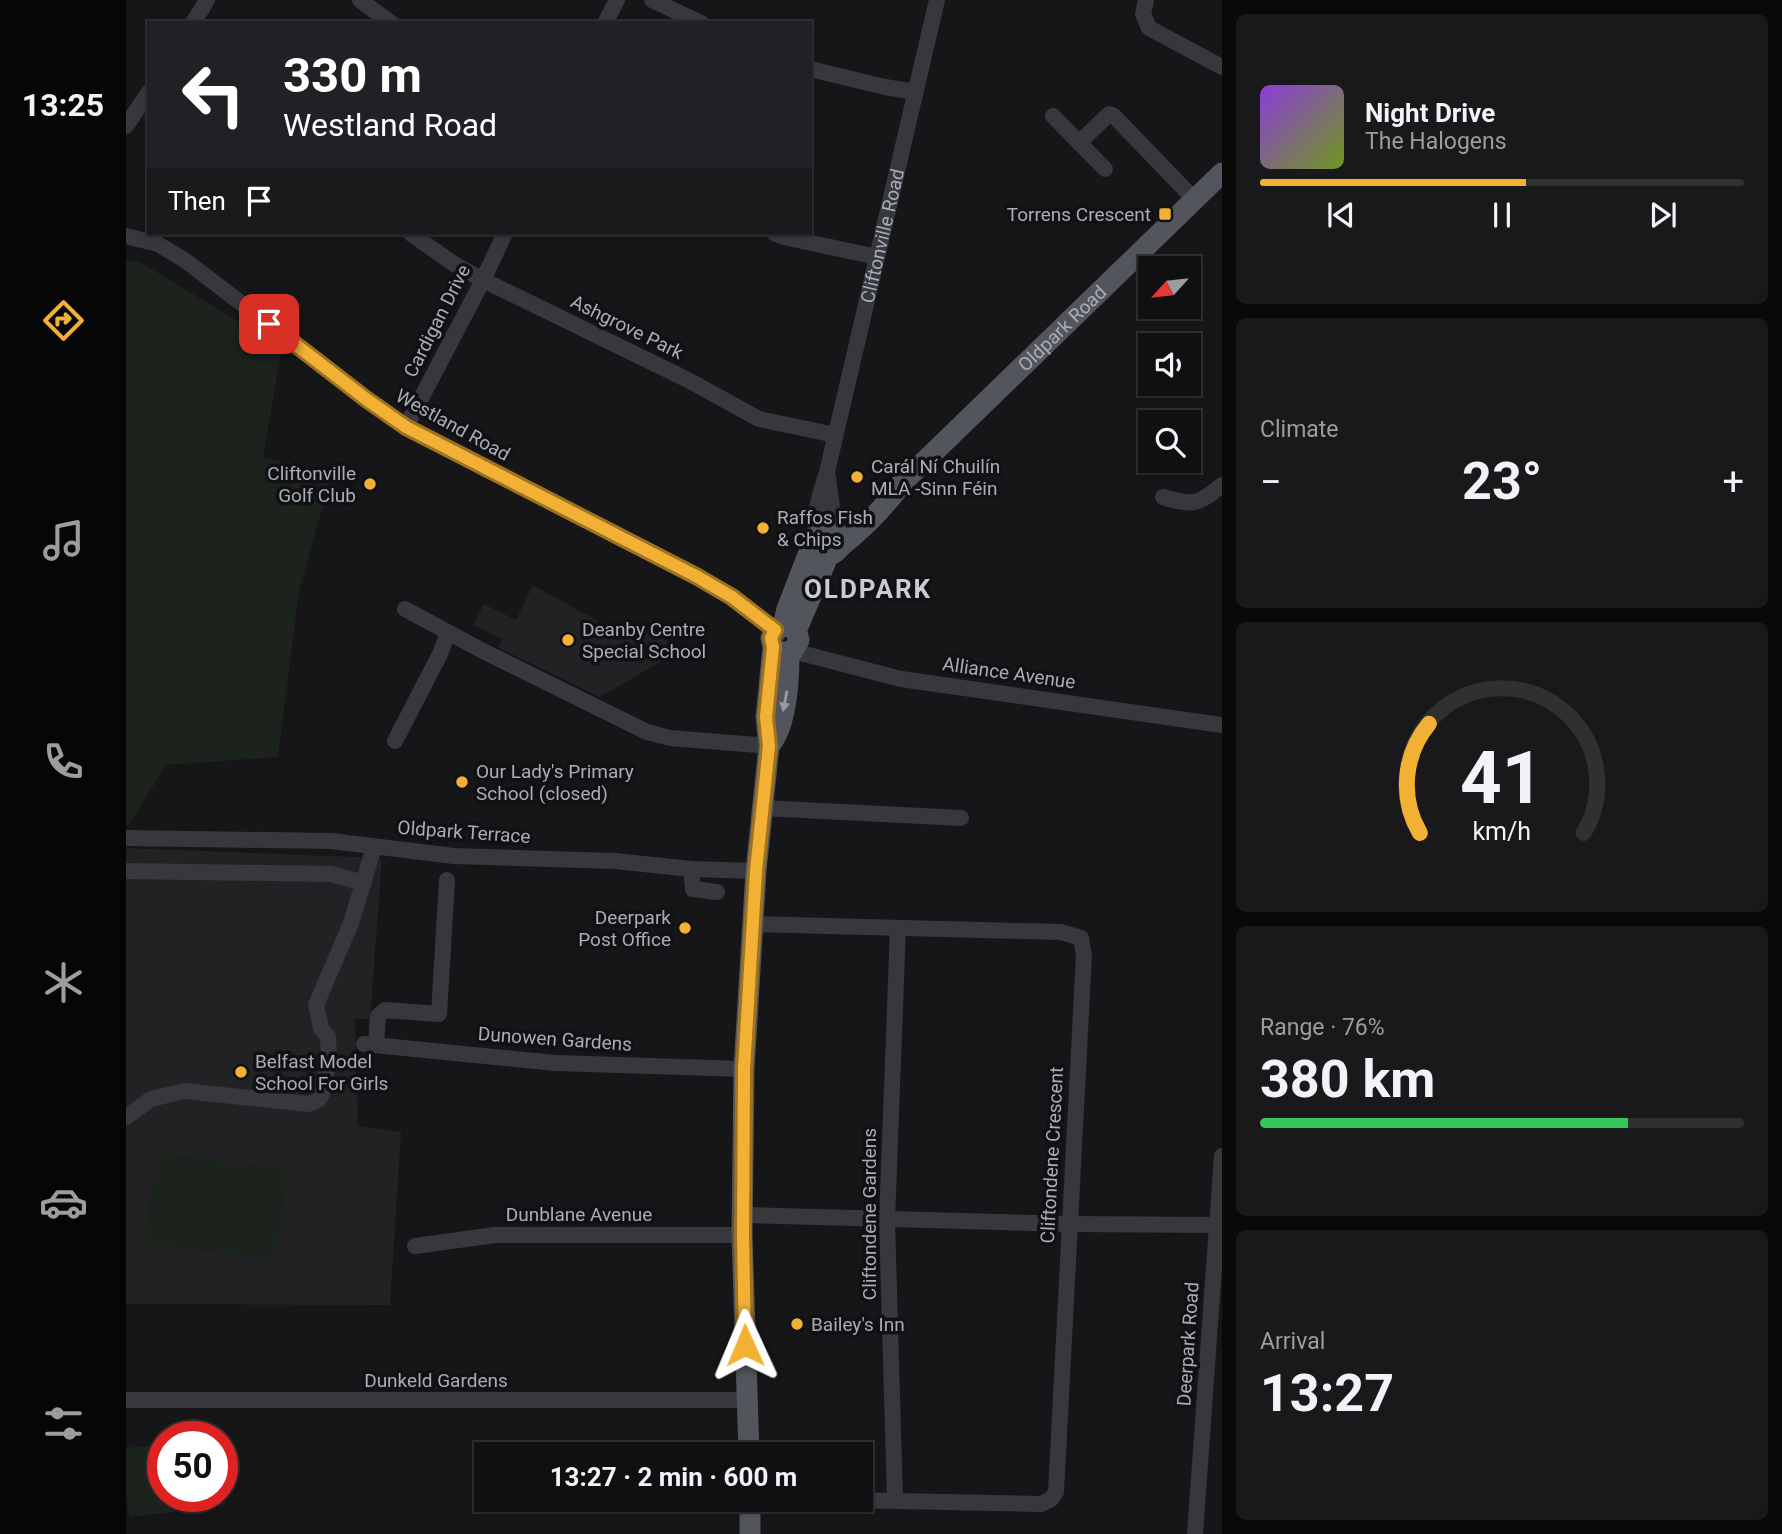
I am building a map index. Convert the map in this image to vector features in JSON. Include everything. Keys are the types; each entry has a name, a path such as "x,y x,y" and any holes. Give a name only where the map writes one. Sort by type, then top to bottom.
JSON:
{"main road":[{"name":"Oldpark Road","path":"827,542 902,483 1222,173"},
{"name":"Cliftonville Road","path":"785,640 787,609 827,542"},
{"path":"748,1442 743,1225 744,1069 756,871 769,746 766,717 785,640"},
{"path":"750,1512 750,1534"}],"street":[{"path":"194,21 207,0"},
{"path":"360,0 388,21"},
{"path":"606,21 617,0"},
{"path":"652,0 697,21"},
{"name":"Cliftonville Road","path":"827,542 815,516 937,0"},
{"path":"1146,0 1143,14 1149,28 1222,67"},
{"path":"812,69 915,92"},
{"path":"126,126 147,95"},
{"path":"1079,143 1109,114 1114,116 1194,199"},
{"path":"1053,116 1105,169"},
{"name":"Ashgrove Park","path":"413,235 454,264 483,280 688,380 759,419 835,435"},
{"name":"Cardigan Drive","path":"406,427 504,235"},
{"path":"779,235 877,257"},
{"name":"Westland Road","path":"126,236 158,244 186,261 406,427 696,576 732,597 785,640"},
{"path":"1163,497 1194,504 1222,485"},
{"path":"405,609 481,650 647,732 670,738 769,746"},
{"path":"396,741 448,633"},
{"name":"Alliance Avenue","path":"785,640 901,678 1222,725"},
{"path":"762,808 961,818"},
{"name":"Oldpark Terrace","path":"126,838 331,841 454,856 615,861 691,869 756,871"},
{"path":"126,1117 151,1099 184,1091 309,1104 318,1100 322,1094 329,1059 328,1037 321,1028 316,1005 351,923 374,847"},
{"path":"691,869 693,889 717,892"},
{"path":"126,871 331,874 363,883"},
{"name":"Dunowen Gardens","path":"447,880 439,1014 385,1010 378,1016 370,1044 556,1063 744,1069"},
{"name":"Cliftondene Crescent","path":"753,924 1061,932 1081,938 1084,955 1056,1492 1051,1499 1041,1504 873,1501"},
{"name":"Cliftondene Gardens","path":"895,1501 887,1220 898,928"},
{"name":"Deerpark Road","path":"1195,1534 1222,1156"},
{"name":"Dunblane Avenue","path":"415,1246 495,1235 887,1220 1218,1225"},
{"name":"Dunkeld Gardens","path":"126,1400 747,1400"}],"shaded area":[{"name":"Cliftonville Golf Club","path":"126,261 140,262 282,348 263,457 315,469 329,483 299,592 278,757 166,765 129,825 126,825"},
{"name":"Deanby Centre Special School","path":"533,585 636,642 651,620 676,653 600,697 499,648 502,639 473,625 484,604 516,620"},
{"name":"Belfast Model School For Girls","path":"126,848 382,858 370,1019 355,1019 358,1126 401,1132 390,1305 126,1304"},
{"path":"156,1153 288,1169 276,1260 144,1244"},
{"path":"147,1446 147,1512 173,1512 129,1517 126,1448"}],"place":[{"name":"Torrens Crescent","path":"1165,214"},
{"name":"Carál Ní Chuilín MLA -Sinn Féin","path":"857,477"},
{"name":"Cliftonville Golf Club","path":"370,484"},
{"name":"Raffos Fish & Chips","path":"763,528"},
{"name":"Deanby Centre Special School","path":"568,640"},
{"name":"Our Lady's Primary School (closed)","path":"462,782"},
{"name":"Deerpark Post Office","path":"685,928"},
{"name":"Belfast Model School For Girls","path":"241,1072"},
{"name":"Bailey's Inn","path":"797,1324"}],"district":[{"name":"OLDPARK","path":"868,589"}],"route":[{"path":"269,324 406,427 696,576 732,597 775,630 771,638 773,647 766,717 769,746 756,871 744,1069 745,1345"}]}
